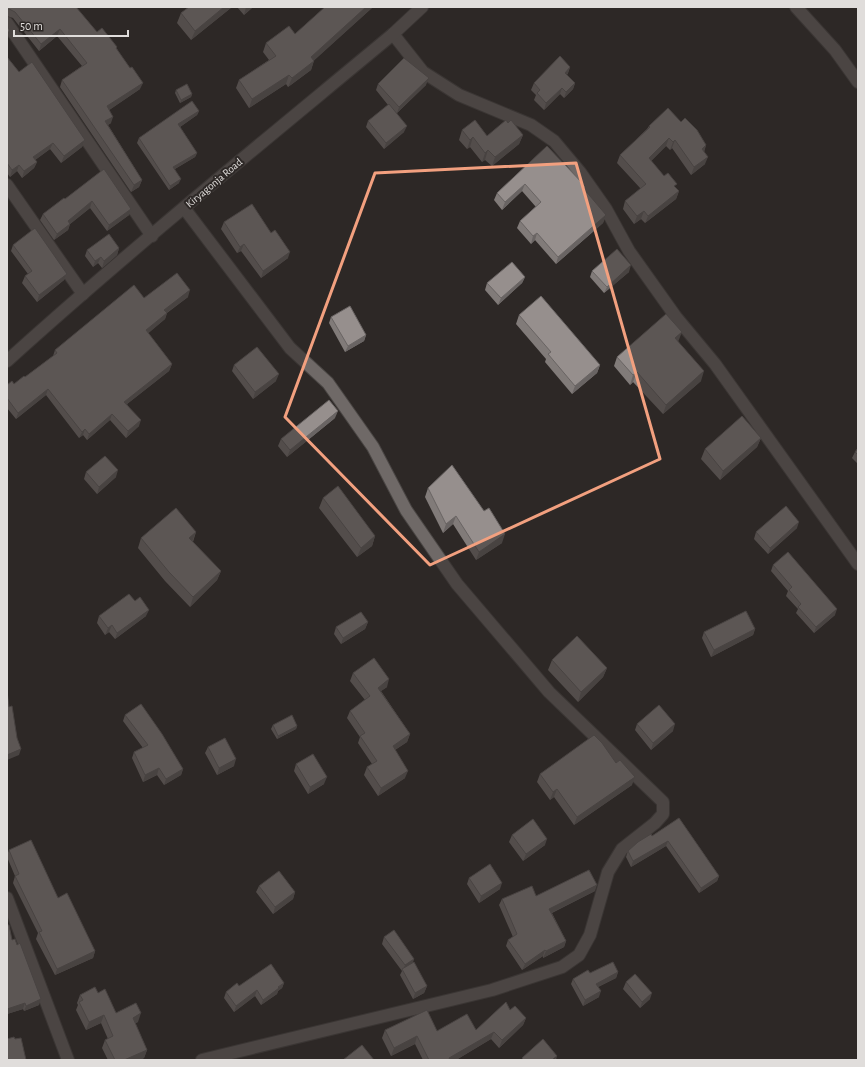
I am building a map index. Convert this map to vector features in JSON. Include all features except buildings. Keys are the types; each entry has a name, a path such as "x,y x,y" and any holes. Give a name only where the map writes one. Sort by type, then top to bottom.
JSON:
{"street":[{"name":"Kiryagonja Road","path":"7,361 103,275 152,236 393,34 422,7"},
{"path":"796,7 835,50 858,82"},
{"path":"7,23 152,236"},
{"path":"393,34 423,72 459,95 531,125 554,141 580,172 601,203 629,251 671,311 715,364 858,564"},
{"path":"7,185 83,294"},
{"path":"184,208 290,348 328,383 373,447 406,510 457,584 549,692 663,802 663,814 655,823 622,849 608,872 590,935 579,955 562,967 492,990 202,1060"},
{"path":"7,898 68,1060"}],"highlighted area":[{"path":"576,163 660,459 430,565 285,417 375,173"}]}
